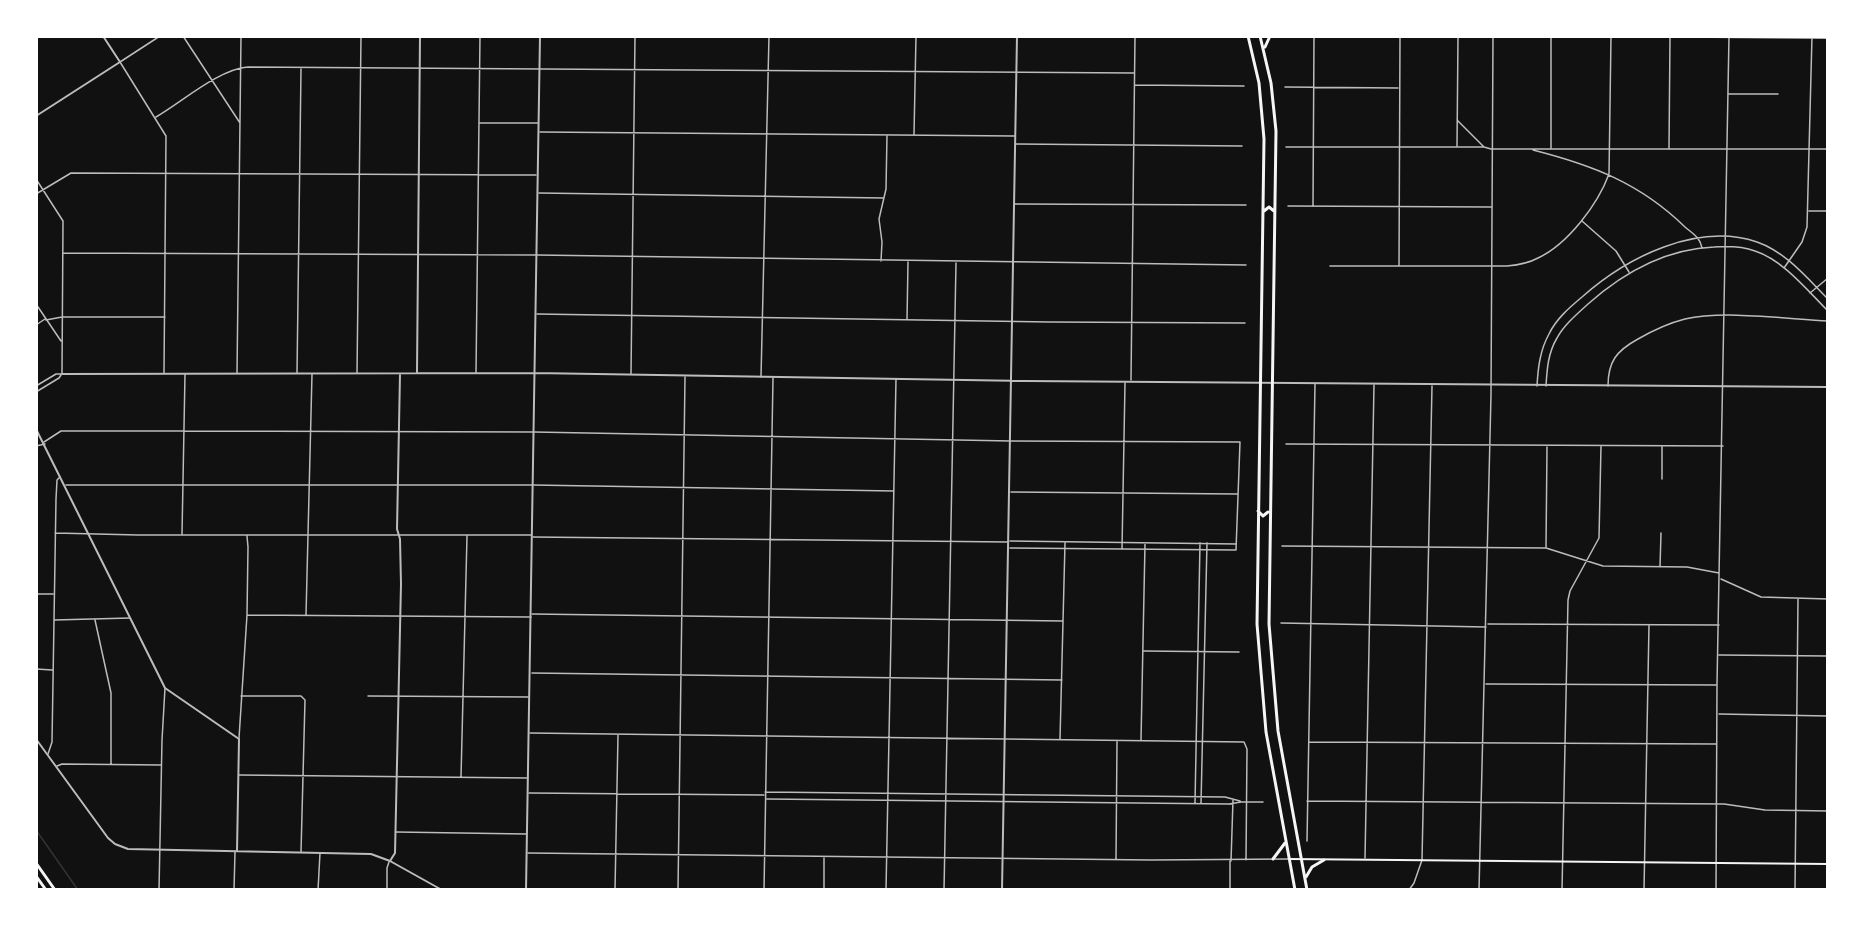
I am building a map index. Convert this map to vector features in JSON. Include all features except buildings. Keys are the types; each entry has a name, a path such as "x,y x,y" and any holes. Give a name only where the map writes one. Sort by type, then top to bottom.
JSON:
{"highway":[{"path":"1248,36 1263,109 1257,509 1257,615 1260,679 1269,750 1295,890"},
{"path":"1260,36 1272,83 1276,123 1268,602 1274,696 1281,753 1307,890"},
{"path":"1264,49 1270,36"},
{"path":"1263,212 1269,207 1275,212"},
{"path":"1257,509 1263,516 1269,509"},
{"path":"1273,859 1286,841"},
{"path":"1305,879 1312,867 1324,860"},
{"path":"36,863 55,890"},
{"path":"36,876 46,890"}],"main road":[{"path":"1289,859 1828,864"}],"street":[{"path":"103,36 166,136 164,373"},
{"path":"36,116 160,36"},
{"path":"183,36 240,123"},
{"path":"237,372 241,36"},
{"path":"357,373 361,36"},
{"path":"417,373 420,36"},
{"path":"476,373 480,36"},
{"path":"526,890 540,36"},
{"path":"632,375 635,36"},
{"path":"761,377 769,36"},
{"path":"914,134 916,36"},
{"path":"1017,36 1002,890 1023,890"},
{"path":"1131,382 1135,36"},
{"path":"1313,206 1314,36"},
{"path":"1399,266 1400,36"},
{"path":"1457,147 1458,36"},
{"path":"1479,890 1491,386 1493,36"},
{"path":"1551,36 1551,148"},
{"path":"1592,36 1828,38"},
{"path":"1330,266 1491,267 1522,264 1539,258 1558,246 1600,195 1609,174 1611,36"},
{"path":"1669,148 1670,36"},
{"path":"1716,890 1717,685 1730,36"},
{"path":"1784,268 1805,237 1808,211 1812,37"},
{"path":"156,117 212,81 241,68 1134,73"},
{"path":"297,373 301,68"},
{"path":"1134,85 1244,86"},
{"path":"1285,87 1400,88"},
{"path":"1728,94 1778,94"},
{"path":"1457,120 1484,147"},
{"path":"479,123 539,123"},
{"path":"539,132 1015,136"},
{"path":"881,261 882,242 879,219 884,198 887,134"},
{"path":"1015,144 1242,146"},
{"path":"1286,147 1828,149"},
{"path":"1529,149 1568,159 1609,174 1654,200 1700,239 1702,248"},
{"path":"36,194 69,173 538,175"},
{"path":"36,179 62,220 63,253 62,374 36,392"},
{"path":"538,193 884,198"},
{"path":"1014,204 1246,205"},
{"path":"1288,206 1492,207"},
{"path":"1808,211 1828,211"},
{"path":"1581,220 1616,251 1630,273"},
{"path":"1537,386 1542,348 1550,331 1574,304 1625,265 1663,247 1700,239 1726,237 1761,243 1790,262 1828,299"},
{"path":"1546,386 1549,356 1558,336 1581,310 1630,273 1666,255 1726,246 1757,252 1784,268 1828,311"},
{"path":"63,253 537,255 1246,265"},
{"path":"907,320 908,261"},
{"path":"944,890 956,262"},
{"path":"1809,293 1828,278"},
{"path":"36,304 62,342"},
{"path":"537,314 1245,323"},
{"path":"1608,387 1608,376 1616,355 1649,332 1685,319 1725,315 1828,321"},
{"path":"36,325 62,316 165,316"},
{"path":"36,386 56,374 237,372 536,373 1432,386 1828,387"},
{"path":"182,535 185,373"},
{"path":"306,615 312,373"},
{"path":"387,890 387,868 394,853 395,832 400,616 397,484 400,373"},
{"path":"678,890 685,376"},
{"path":"764,890 773,377"},
{"path":"886,890 896,379"},
{"path":"1122,549 1125,382"},
{"path":"1307,841 1315,384"},
{"path":"1365,860 1374,385"},
{"path":"1409,890 1418,876 1422,860 1432,386"},
{"path":"36,429 165,688 239,739"},
{"path":"36,446 62,431 534,432 895,437 1011,441 1240,442 1236,550 1009,548"},
{"path":"1286,444 1723,446"},
{"path":"1546,548 1547,446"},
{"path":"1562,890 1569,597 1599,538 1601,446"},
{"path":"1662,446 1662,479"},
{"path":"48,754 51,742 57,480 60,476"},
{"path":"65,486 69,484 397,484 894,490"},
{"path":"1010,492 1239,494"},
{"path":"55,533 1237,544"},
{"path":"1660,567 1661,533"},
{"path":"234,890 241,696 247,615 248,547 246,535"},
{"path":"461,777 467,536"},
{"path":"1060,740 1065,542"},
{"path":"1141,741 1145,543"},
{"path":"1195,804 1200,543"},
{"path":"1201,804 1207,543"},
{"path":"1282,546 1546,548 1608,566 1687,567 1720,573"},
{"path":"1720,578 1761,597 1828,599"},
{"path":"36,594 54,594"},
{"path":"1795,890 1798,599"},
{"path":"247,615 681,616 1063,621"},
{"path":"54,620 131,618"},
{"path":"95,620 111,693 111,764"},
{"path":"1281,623 1428,626 1719,625"},
{"path":"1644,890 1649,625"},
{"path":"1143,651 1239,652"},
{"path":"1718,655 1828,656"},
{"path":"36,669 52,670"},
{"path":"531,673 1062,680"},
{"path":"1485,684 1717,685"},
{"path":"159,890 163,692 165,688"},
{"path":"241,696 299,696 305,700 301,852"},
{"path":"368,696 530,697"},
{"path":"1718,714 1828,716"},
{"path":"529,733 1246,743 1246,860"},
{"path":"615,890 618,734"},
{"path":"36,740 108,838 121,846 160,850 371,854 390,861 442,890"},
{"path":"1116,860 1117,740"},
{"path":"1308,742 1718,744"},
{"path":"57,766 62,764 161,765"},
{"path":"238,775 528,778"},
{"path":"528,793 1201,797 1233,799 1240,802"},
{"path":"765,795 946,801 1195,804 1263,802"},
{"path":"1230,890 1233,799"},
{"path":"1307,801 1717,804 1765,810 1828,811"},
{"path":"395,832 527,834"},
{"path":"318,890 320,852"},
{"path":"527,853 1231,861 1289,859"},
{"path":"824,857 824,890"}],"waterway":[{"path":"36,830 78,890"}]}
